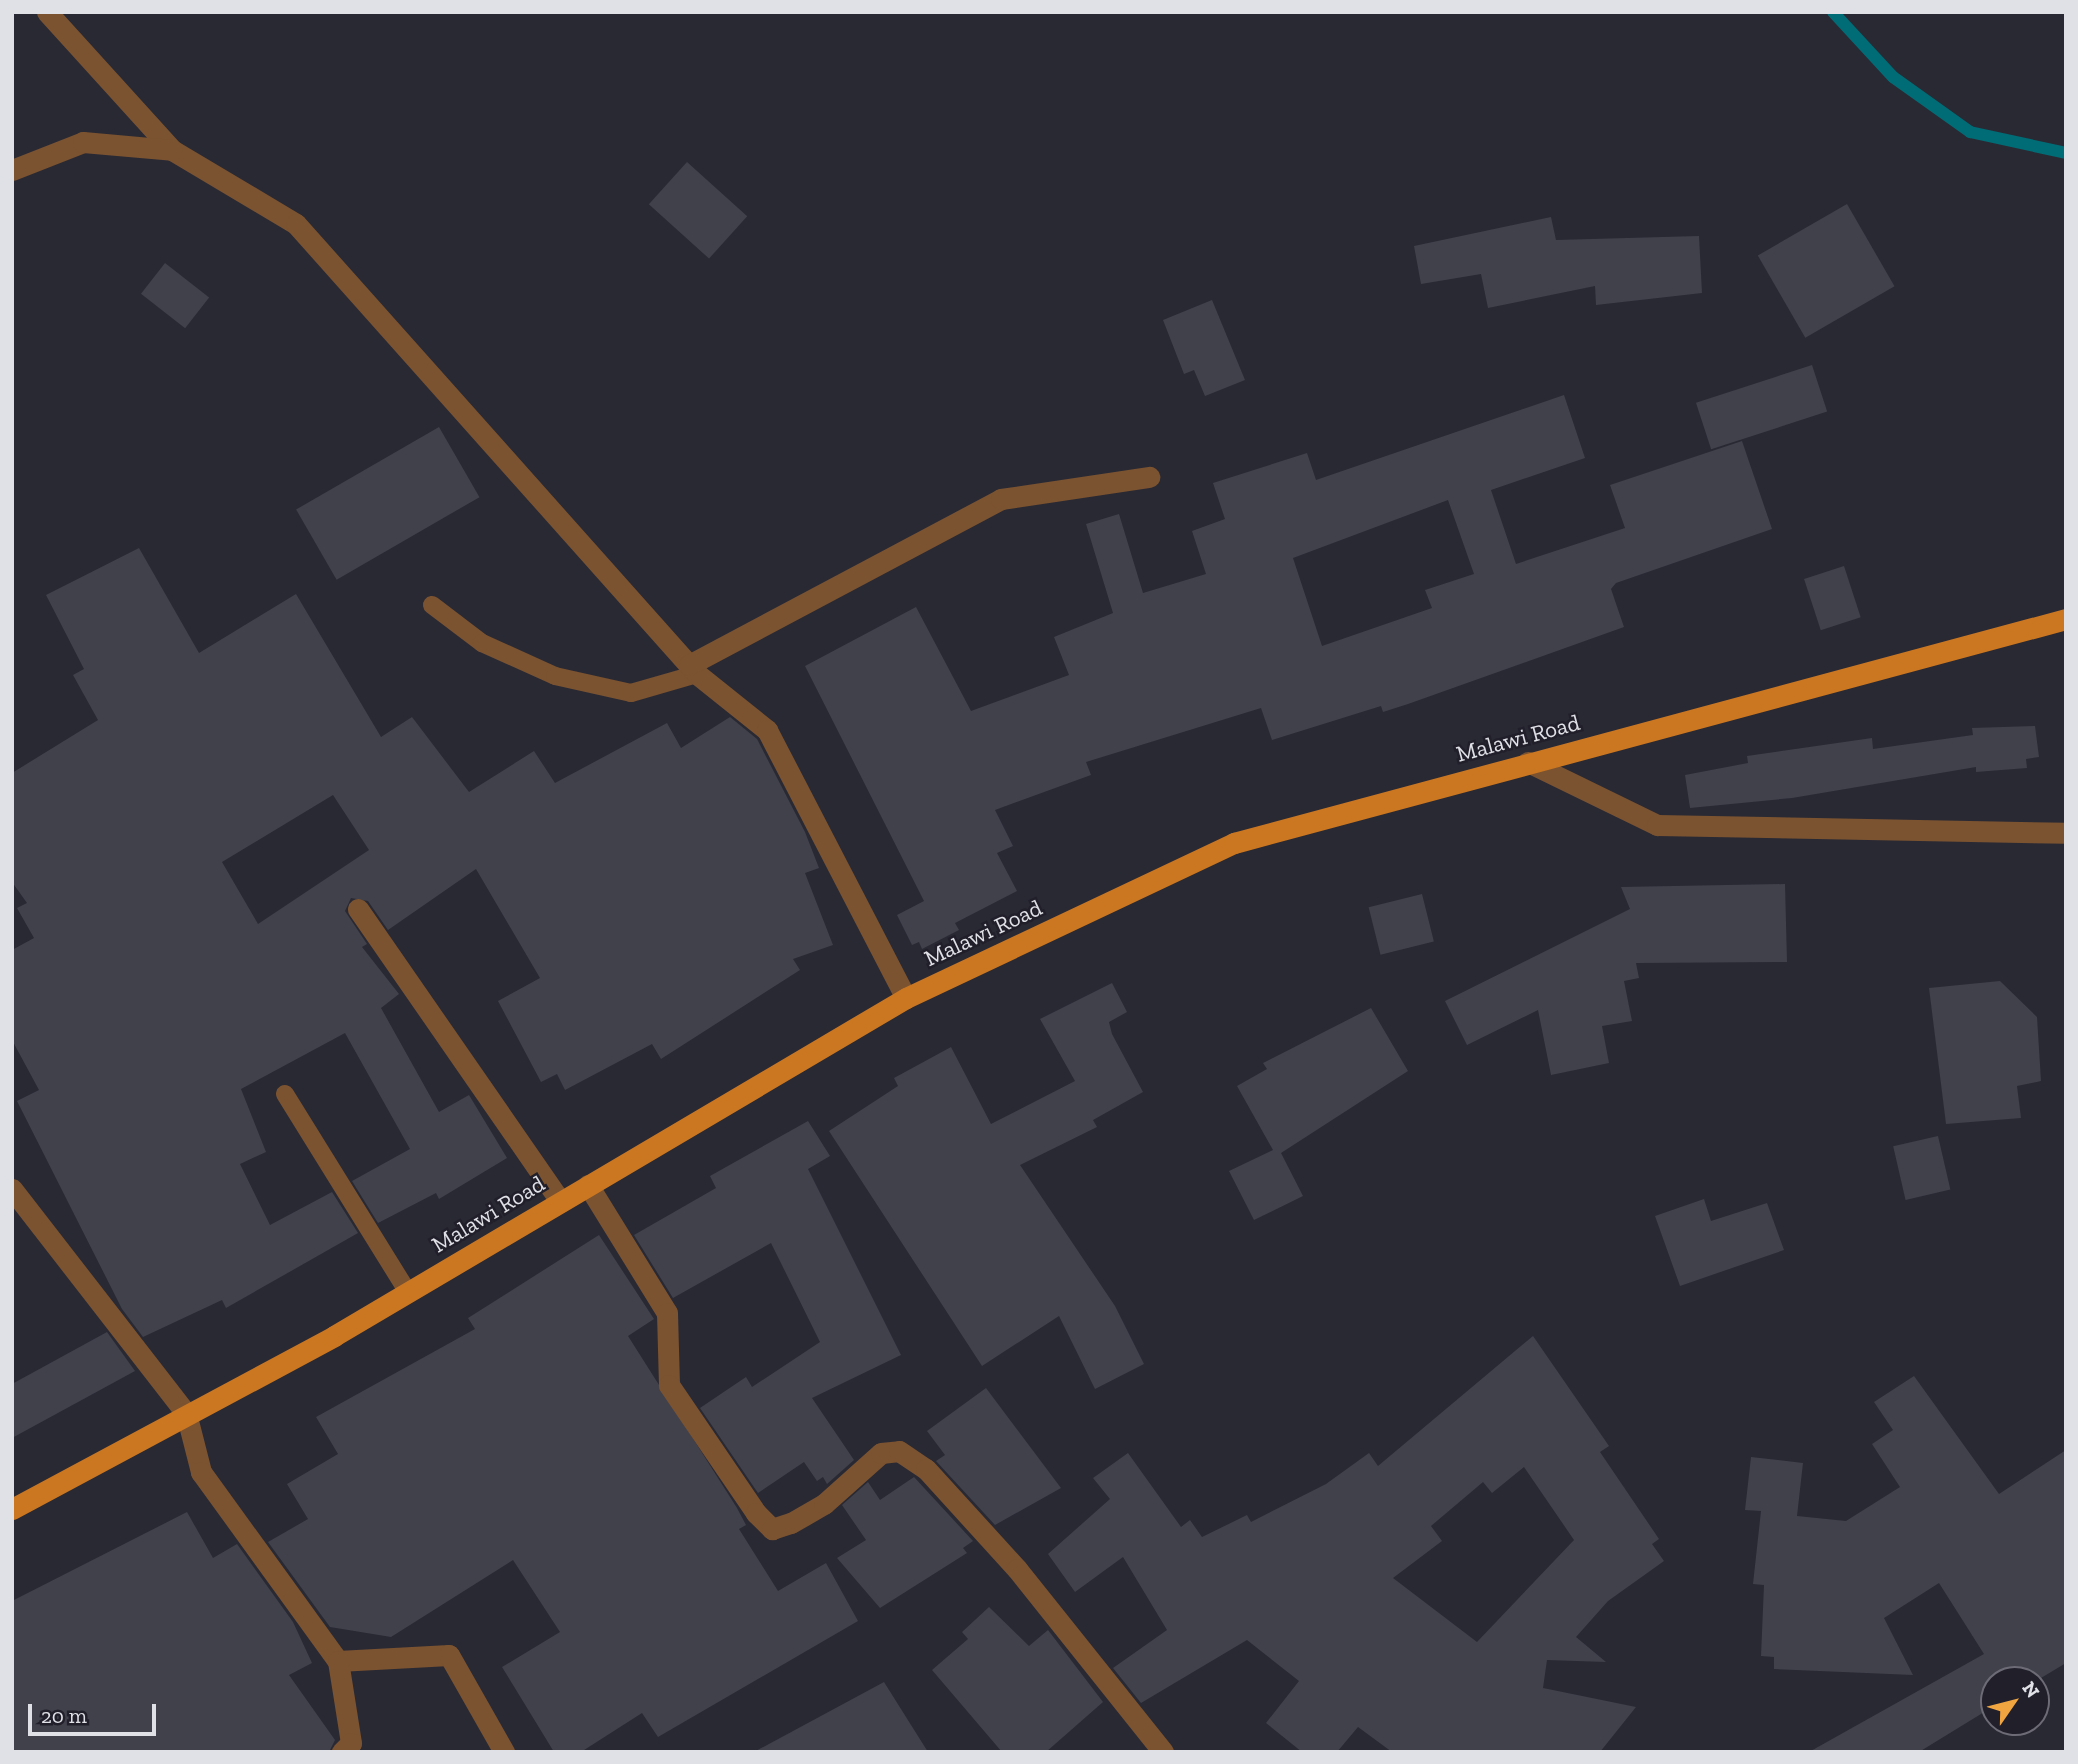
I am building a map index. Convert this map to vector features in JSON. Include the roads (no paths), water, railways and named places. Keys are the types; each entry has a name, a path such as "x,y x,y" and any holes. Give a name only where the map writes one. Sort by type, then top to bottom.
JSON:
{"main road":[{"name":"Malawi Road","path":"12,1509 408,1292 905,999 1234,843 2066,619"}],"street":[{"path":"47,12 172,150 296,224 693,669 767,730 905,999"},
{"path":"12,170 83,142 172,150"},
{"path":"693,669 1001,499 1149,477"},
{"path":"1528,762 1657,825 2066,833"},
{"path":"358,909 561,1202"},
{"path":"588,1185 667,1313 669,1385 756,1513 772,1529 791,1523 824,1504 881,1453 900,1451 926,1469 1017,1569 1163,1752"},
{"path":"12,1189 187,1413 201,1472 338,1661 351,1743 342,1752"},
{"path":"338,1661 449,1655 504,1752"}],"lane":[{"path":"432,605 482,643 555,676 631,692 693,669"},
{"path":"285,1094 408,1292"}],"waterway":[{"path":"1833,12 1893,77 1970,132 2066,153"}]}
